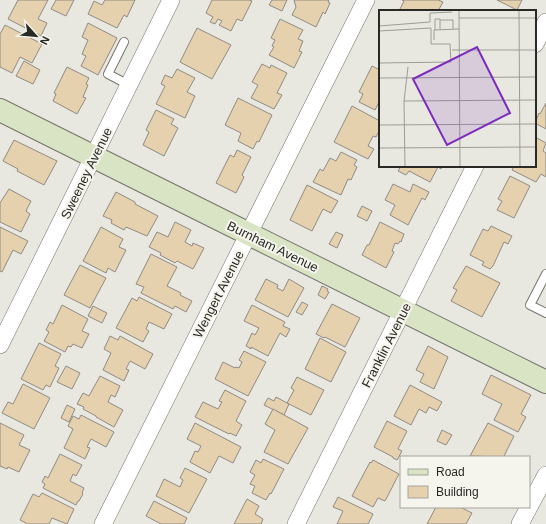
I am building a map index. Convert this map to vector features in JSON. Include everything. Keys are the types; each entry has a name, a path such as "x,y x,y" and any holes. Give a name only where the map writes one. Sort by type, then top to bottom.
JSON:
{"street":[{"name":"Sweeney Avenue","path":"0,345 171,0"},
{"name":"Wengert Avenue","path":"103,524 366,0"},
{"path":"536,42 546,22"},
{"name":"Burnham Avenue","path":"0,110 546,382"},
{"name":"Franklin Avenue","path":"296,524 475,167"},
{"path":"530,505 546,475"},
{"path":"520,524 528,508"}],"lane":[{"path":"124,42 108,74 129,85"},
{"path":"546,274 530,305 546,313"}],"building":[{"path":"18,0 48,0 38,19 47,23 41,36 8,19"},
{"path":"56,0 74,0 66,16 51,9"},
{"path":"105,0 135,0 127,17 124,15 117,28 88,14 94,1 102,5"},
{"path":"212,0 252,1 242,21 237,19 231,31 219,25 222,21 218,19 215,24 210,22 213,17 206,13"},
{"path":"272,0 287,0 282,11 269,5"},
{"path":"294,0 329,0 328,2 330,3 325,14 323,12 316,27 292,15 296,7"},
{"path":"402,0 438,0 443,2 439,10 400,10 404,1"},
{"path":"497,0 522,0 517,10"},
{"path":"280,19 303,30 298,39 303,41 299,51 302,52 294,68 269,55 274,47 272,46 275,40 271,38"},
{"path":"88,23 117,38 98,75 81,66 86,56 82,54 88,40 82,37"},
{"path":"5,25 42,44 32,63 20,57 12,73 0,67 0,34"},
{"path":"197,28 231,45 212,79 180,62"},
{"path":"24,61 40,70 33,84 16,76"},
{"path":"262,64 270,68 271,65 287,73 277,93 282,95 274,109 251,98 258,85 252,82"},
{"path":"372,66 379,70 379,102 375,110 359,102 363,94 359,92"},
{"path":"67,67 89,78 83,97 86,98 77,114 53,101 56,94 54,93"},
{"path":"177,69 195,78 187,92 195,96 185,118 156,104 165,86 161,84 165,75 172,78"},
{"path":"238,98 272,115 259,142 257,141 253,149 238,141 241,133 225,125"},
{"path":"546,103 546,129 536,124 539,113 540,114"},
{"path":"352,106 379,120 379,131 376,137 373,136 368,146 374,149 368,159 334,142"},
{"path":"156,110 174,119 171,124 178,128 164,156 143,145 149,132 146,130"},
{"path":"536,138 546,143 543,151 546,153 546,177 541,174 536,182 512,170 514,167 536,167"},
{"path":"14,140 57,161 44,185 17,171 18,169 3,161"},
{"path":"237,150 251,157 242,175 244,177 236,193 216,183 230,155 234,157"},
{"path":"341,152 357,160 354,165 357,167 351,180 348,179 341,195 313,182 320,169 323,171 330,158 336,161"},
{"path":"400,167 438,167 430,182 409,171 406,175 398,171"},
{"path":"510,176 530,186 514,218 497,210 502,201 498,199"},
{"path":"393,184 410,192 413,184 429,192 425,200 422,198 408,225 390,215 395,205 385,200"},
{"path":"307,185 338,201 331,213 323,209 312,231 290,220"},
{"path":"9,189 31,201 26,211 30,214 21,232 0,222 0,203"},
{"path":"116,192 158,216 147,236 126,227 124,230 111,223 112,220 103,216"},
{"path":"362,206 372,211 367,221 357,216"},
{"path":"175,222 191,230 185,242 192,246 193,243 204,248 193,269 177,261 175,263 149,247 157,232 168,237"},
{"path":"380,222 404,234 401,242 400,241 398,244 395,243 392,251 394,252 386,268 362,255 367,245 369,245"},
{"path":"491,226 512,236 508,244 504,242 493,266 490,269 482,265 484,262 470,255 483,229 488,231"},
{"path":"0,227 28,241 21,254 13,250 2,272 0,271"},
{"path":"101,227 123,239 119,247 126,250 115,272 108,268 106,273 83,261"},
{"path":"336,232 343,235 337,248 329,244"},
{"path":"151,254 177,267 167,286 181,293 180,295 192,301 186,312 175,306 173,309 141,293 144,287 136,284"},
{"path":"80,265 106,278 90,308 64,295"},
{"path":"466,266 500,283 482,317 451,301 457,290 453,288"},
{"path":"266,279 278,285 277,288 283,291 289,279 304,288 288,317 255,300"},
{"path":"322,286 328,289 327,291 329,292 325,299 318,295"},
{"path":"139,297 172,314 164,329 149,322 146,329 149,331 143,342 116,328 132,298 137,301"},
{"path":"302,302 308,305 302,315 296,312"},
{"path":"332,304 360,318 345,347 316,334"},
{"path":"62,305 88,319 82,331 89,334 82,348 73,344 71,347 68,346 65,352 44,341 49,332 46,330 50,322 53,324"},
{"path":"252,305 285,322 283,326 290,329 286,337 280,333 268,356 246,346 252,333 255,335 259,328 244,321"},
{"path":"93,306 107,313 102,323 88,316"},
{"path":"110,336 118,340 120,336 153,354 145,369 130,361 126,369 129,370 124,381 103,370 111,353 104,349"},
{"path":"320,338 346,352 331,382 305,369"},
{"path":"39,343 61,354 55,366 59,368 50,387 46,385 43,390 21,379"},
{"path":"428,346 448,357 434,389 420,382 424,374 416,370"},
{"path":"244,351 266,362 248,396 215,379 223,362 235,368 239,368 242,362 239,360"},
{"path":"66,366 80,373 72,389 57,382"},
{"path":"491,375 531,395 521,414 526,417 518,432 494,420 502,404 482,394"},
{"path":"100,376 120,386 115,397 111,395 108,402 123,410 114,427 77,404 83,393 89,396"},
{"path":"297,377 324,390 311,415 287,403 294,390 291,388"},
{"path":"23,384 50,398 34,429 2,413 8,402 13,404"},
{"path":"410,385 442,402 437,411 429,407 426,413 419,409 411,425 394,416"},
{"path":"225,390 246,401 236,421 242,425 236,436 195,417 203,402 218,409 222,402 219,401"},
{"path":"276,397 289,404 284,415 264,405 268,398 274,401"},
{"path":"67,405 75,409 69,422 61,418"},
{"path":"273,409 308,428 288,464 264,452 275,430 265,424"},
{"path":"81,415 114,432 106,447 91,439 87,447 90,448 85,459 64,448 73,429 68,426 73,416 79,419"},
{"path":"387,421 407,431 398,449 402,451 397,460 374,447"},
{"path":"0,423 24,435 19,445 30,450 19,472 8,467 7,469 0,466"},
{"path":"195,423 241,447 233,463 219,456 210,473 190,462 195,451 198,452 201,446 187,439"},
{"path":"488,423 514,436 504,456 470,456"},
{"path":"442,430 452,435 446,445 437,441"},
{"path":"60,454 82,465 76,476 73,474 70,481 84,488 83,494 76,505 43,488 45,484 42,482 45,476 48,478"},
{"path":"263,459 284,469 271,494 270,493 266,500 252,493 255,486 250,484 255,475 250,472 256,460 261,463"},
{"path":"373,460 399,474 385,501 378,498 373,507 352,496 370,462 371,463"},
{"path":"185,468 207,479 189,513 156,496 164,479 180,487 183,480 180,478"},
{"path":"42,493 74,509 67,524 52,518 49,524 26,524 20,520 33,494 39,497"},
{"path":"338,497 373,514 368,524 337,524 343,511 333,507"},
{"path":"247,499 259,506 255,514 263,519 261,524 234,524"},
{"path":"154,501 187,518 184,524 161,524 146,516"},
{"path":"435,508 462,508 472,513 466,524 427,524"}]}
